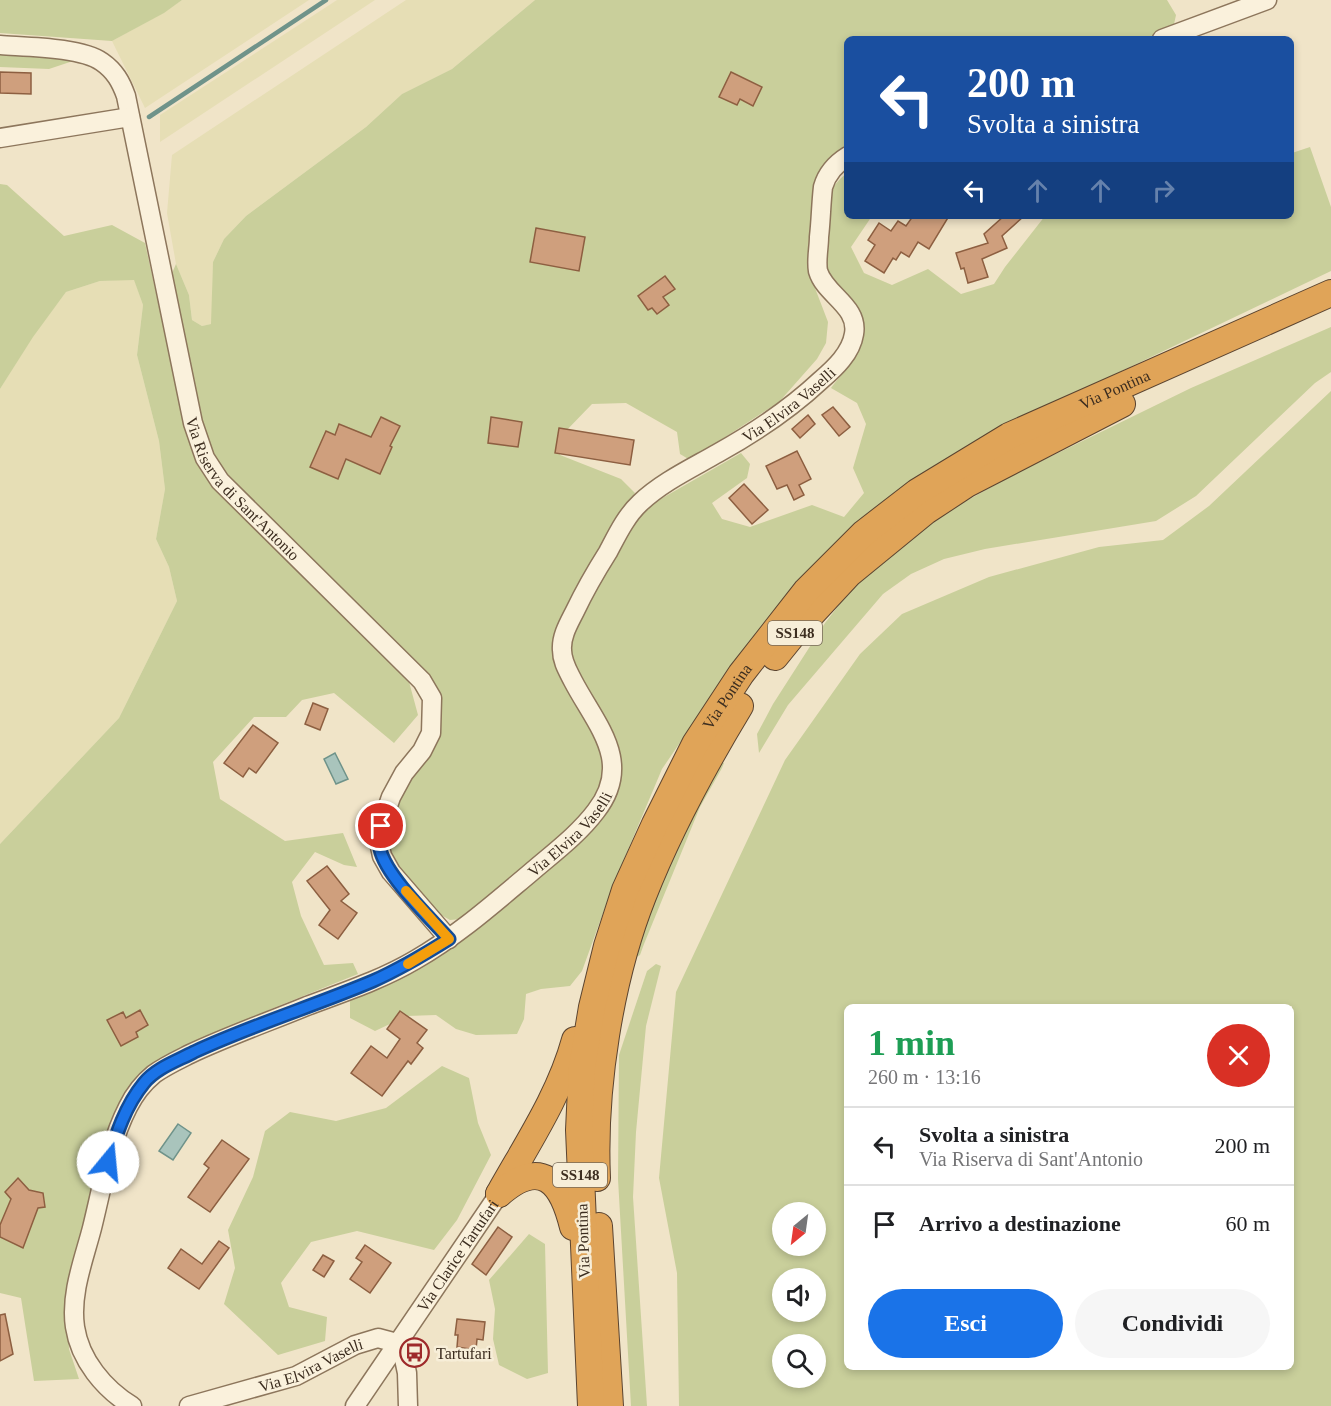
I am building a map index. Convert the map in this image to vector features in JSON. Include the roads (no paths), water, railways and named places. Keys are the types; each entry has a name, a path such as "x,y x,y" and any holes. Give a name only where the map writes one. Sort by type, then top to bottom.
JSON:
{"highway":[{"name":"Via Pontina","path":"591,1406 583,1268 579,1130 582,1067 592,1007 607,946 625,890 654,824 695,744 741,674 806,591 864,533 917,492 1009,436 1331,293"},
{"name":"Via Pontina","path":"610,1406 596,1171 602,1068 612,1009 625,952 642,897 675,822 708,760 751,688 796,631 849,574 926,511 967,484 1110,409 1331,312"},
{"path":"499,1194 563,1075 575,1042 585,999 607,946"},
{"path":"499,1194 512,1182 533,1176 558,1187 568,1209 583,1268"}],"street":[{"path":"1170,36 1267,0"},
{"name":"Via Riserva di Sant'Antonio","path":"0,45 79,53 100,60 121,82 126,96 197,441 205,458 220,481 422,681 432,698 431,733 422,751 395,788 384,815 379,842 382,856 391,872 449,939"},
{"path":"0,138 130,117"},
{"name":"Via Elvira Vaselli","path":"132,1406 107,1386 86,1358 78,1342 74,1311 75,1293 108,1162 123,1119 135,1096 152,1076 215,1042 374,980 412,962 474,921 570,839 598,809 606,794 612,773 611,752 600,727 566,667 562,647 566,630 581,598 627,518 641,501 658,488 725,449 788,408 826,375 849,349 855,331 854,320 848,309 826,286 819,275 817,262 825,179 834,166 844,159"},
{"name":"Via Clarice Tartufari","path":"355,1406 499,1194"},
{"name":"Via Elvira Vaselli","path":"189,1406 297,1376 367,1340 383,1339 397,1345"},
{"path":"397,1345 405,1360 408,1406"}],"water":[{"path":"335,753 348,779 336,784 324,759"},
{"path":"178,1124 191,1133 173,1160 159,1151"}],"waterway":[{"path":"149,117 326,0"}],"place":[{"name":"Tartufari","path":"415,1353"}]}
